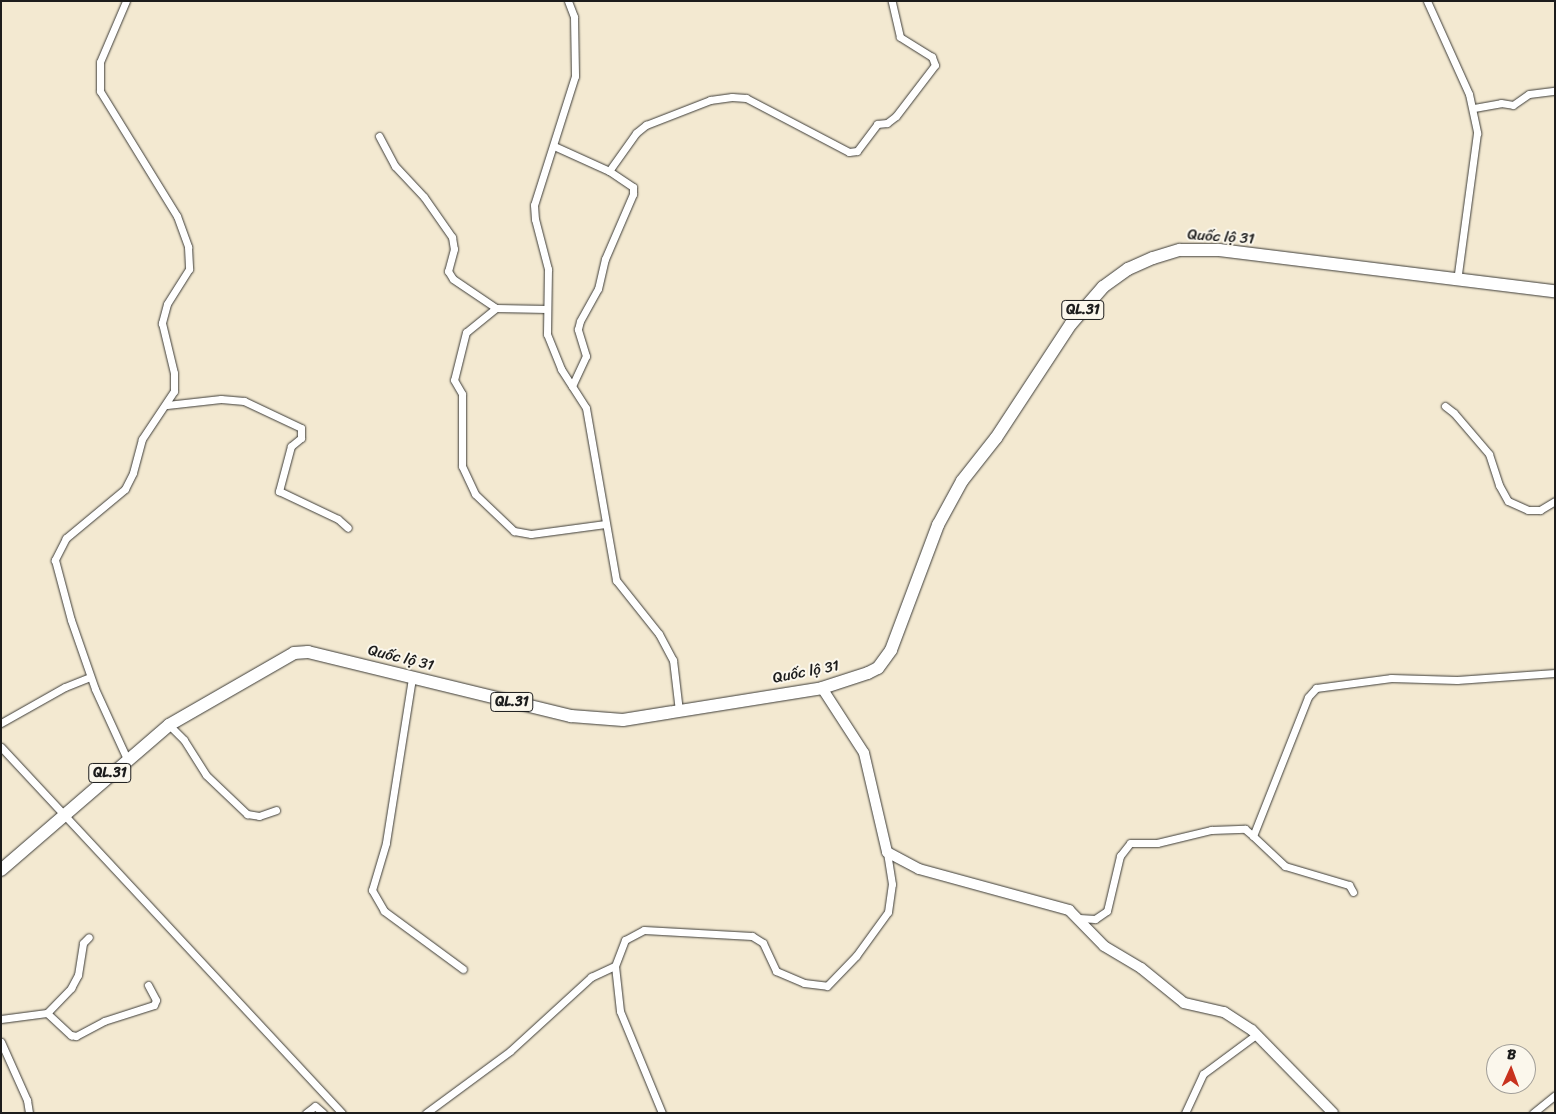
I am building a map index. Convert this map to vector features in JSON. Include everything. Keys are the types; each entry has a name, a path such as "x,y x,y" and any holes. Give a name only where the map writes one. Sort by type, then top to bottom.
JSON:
{"highway":[{"name":"Quốc lộ 31","path":"1,870 127,759 169,725 228,688 282,658 308,652 571,716 623,720 822,688 868,673 886,659 938,525 962,481 996,438 1071,324 1103,287 1128,269 1180,250 1200,249 1555,291"}],"street":[{"path":"126,1 100,62 100,91 177,216 190,261 188,273 167,304 162,323 175,383 167,404 142,439 133,473 125,489 66,538 56,554 56,567 90,677 127,759"},
{"path":"568,1 574,17 576,62 554,146 536,194 534,212 548,269 548,342 586,408 616,580 659,634 673,660 679,712"},
{"path":"609,171 636,133 646,126 722,98 746,98 809,134 849,152 857,151 877,124 887,123 896,116 935,65 932,57 900,38 892,1"},
{"path":"1427,1 1474,108 1476,152 1456,280"},
{"path":"1474,108 1501,103 1514,105 1529,94 1555,91"},
{"path":"380,136 395,166 424,197 452,237 454,249 448,264 453,279 496,308 547,309"},
{"path":"554,146 609,171 633,187 633,194 605,259 598,289 580,321 580,336 586,356 572,386"},
{"path":"496,308 466,332 454,380 462,394 461,458 470,487 505,523 521,533 605,524"},
{"path":"167,404 221,399 244,401 301,428 301,438 290,446 280,490 338,519 348,528"},
{"path":"1445,406 1454,413 1489,454 1499,486 1508,501 1528,510 1540,510 1555,501"},
{"path":"1253,836 1308,696 1316,688 1391,678 1457,680 1555,673"},
{"path":"1,722 65,687 90,677"},
{"path":"412,678 386,843 372,890 378,906 388,915 404,923 463,969"},
{"path":"662,1113 623,1023 615,966 620,947 625,940 644,930 752,936 763,943 776,971 804,983 827,986 856,956 888,912 892,884 888,852 864,753 822,688"},
{"path":"169,725 184,740 206,775 247,814 258,816 276,810"},
{"path":"1,747 62,816 342,1113"},
{"path":"1079,918 1095,919 1108,911 1120,856 1130,843 1157,843 1195,833 1226,829 1245,829 1285,866 1349,885 1353,892"},
{"path":"888,852 919,869 1058,905 1079,918 1104,946 1141,968 1184,1003 1224,1012 1257,1034 1333,1113"},
{"path":"1,1019 47,1013 71,988 78,975 83,943 89,937"},
{"path":"426,1113 510,1051 591,977 615,966"},
{"path":"47,1013 71,1035 76,1036 104,1021 154,1005 156,1000 148,985"},
{"path":"1185,1113 1203,1074 1257,1034"},
{"path":"1,1042 24,1093 29,1113"},
{"path":"1533,1113 1555,1095"},
{"path":"306,1113 315,1106 323,1113"}]}
